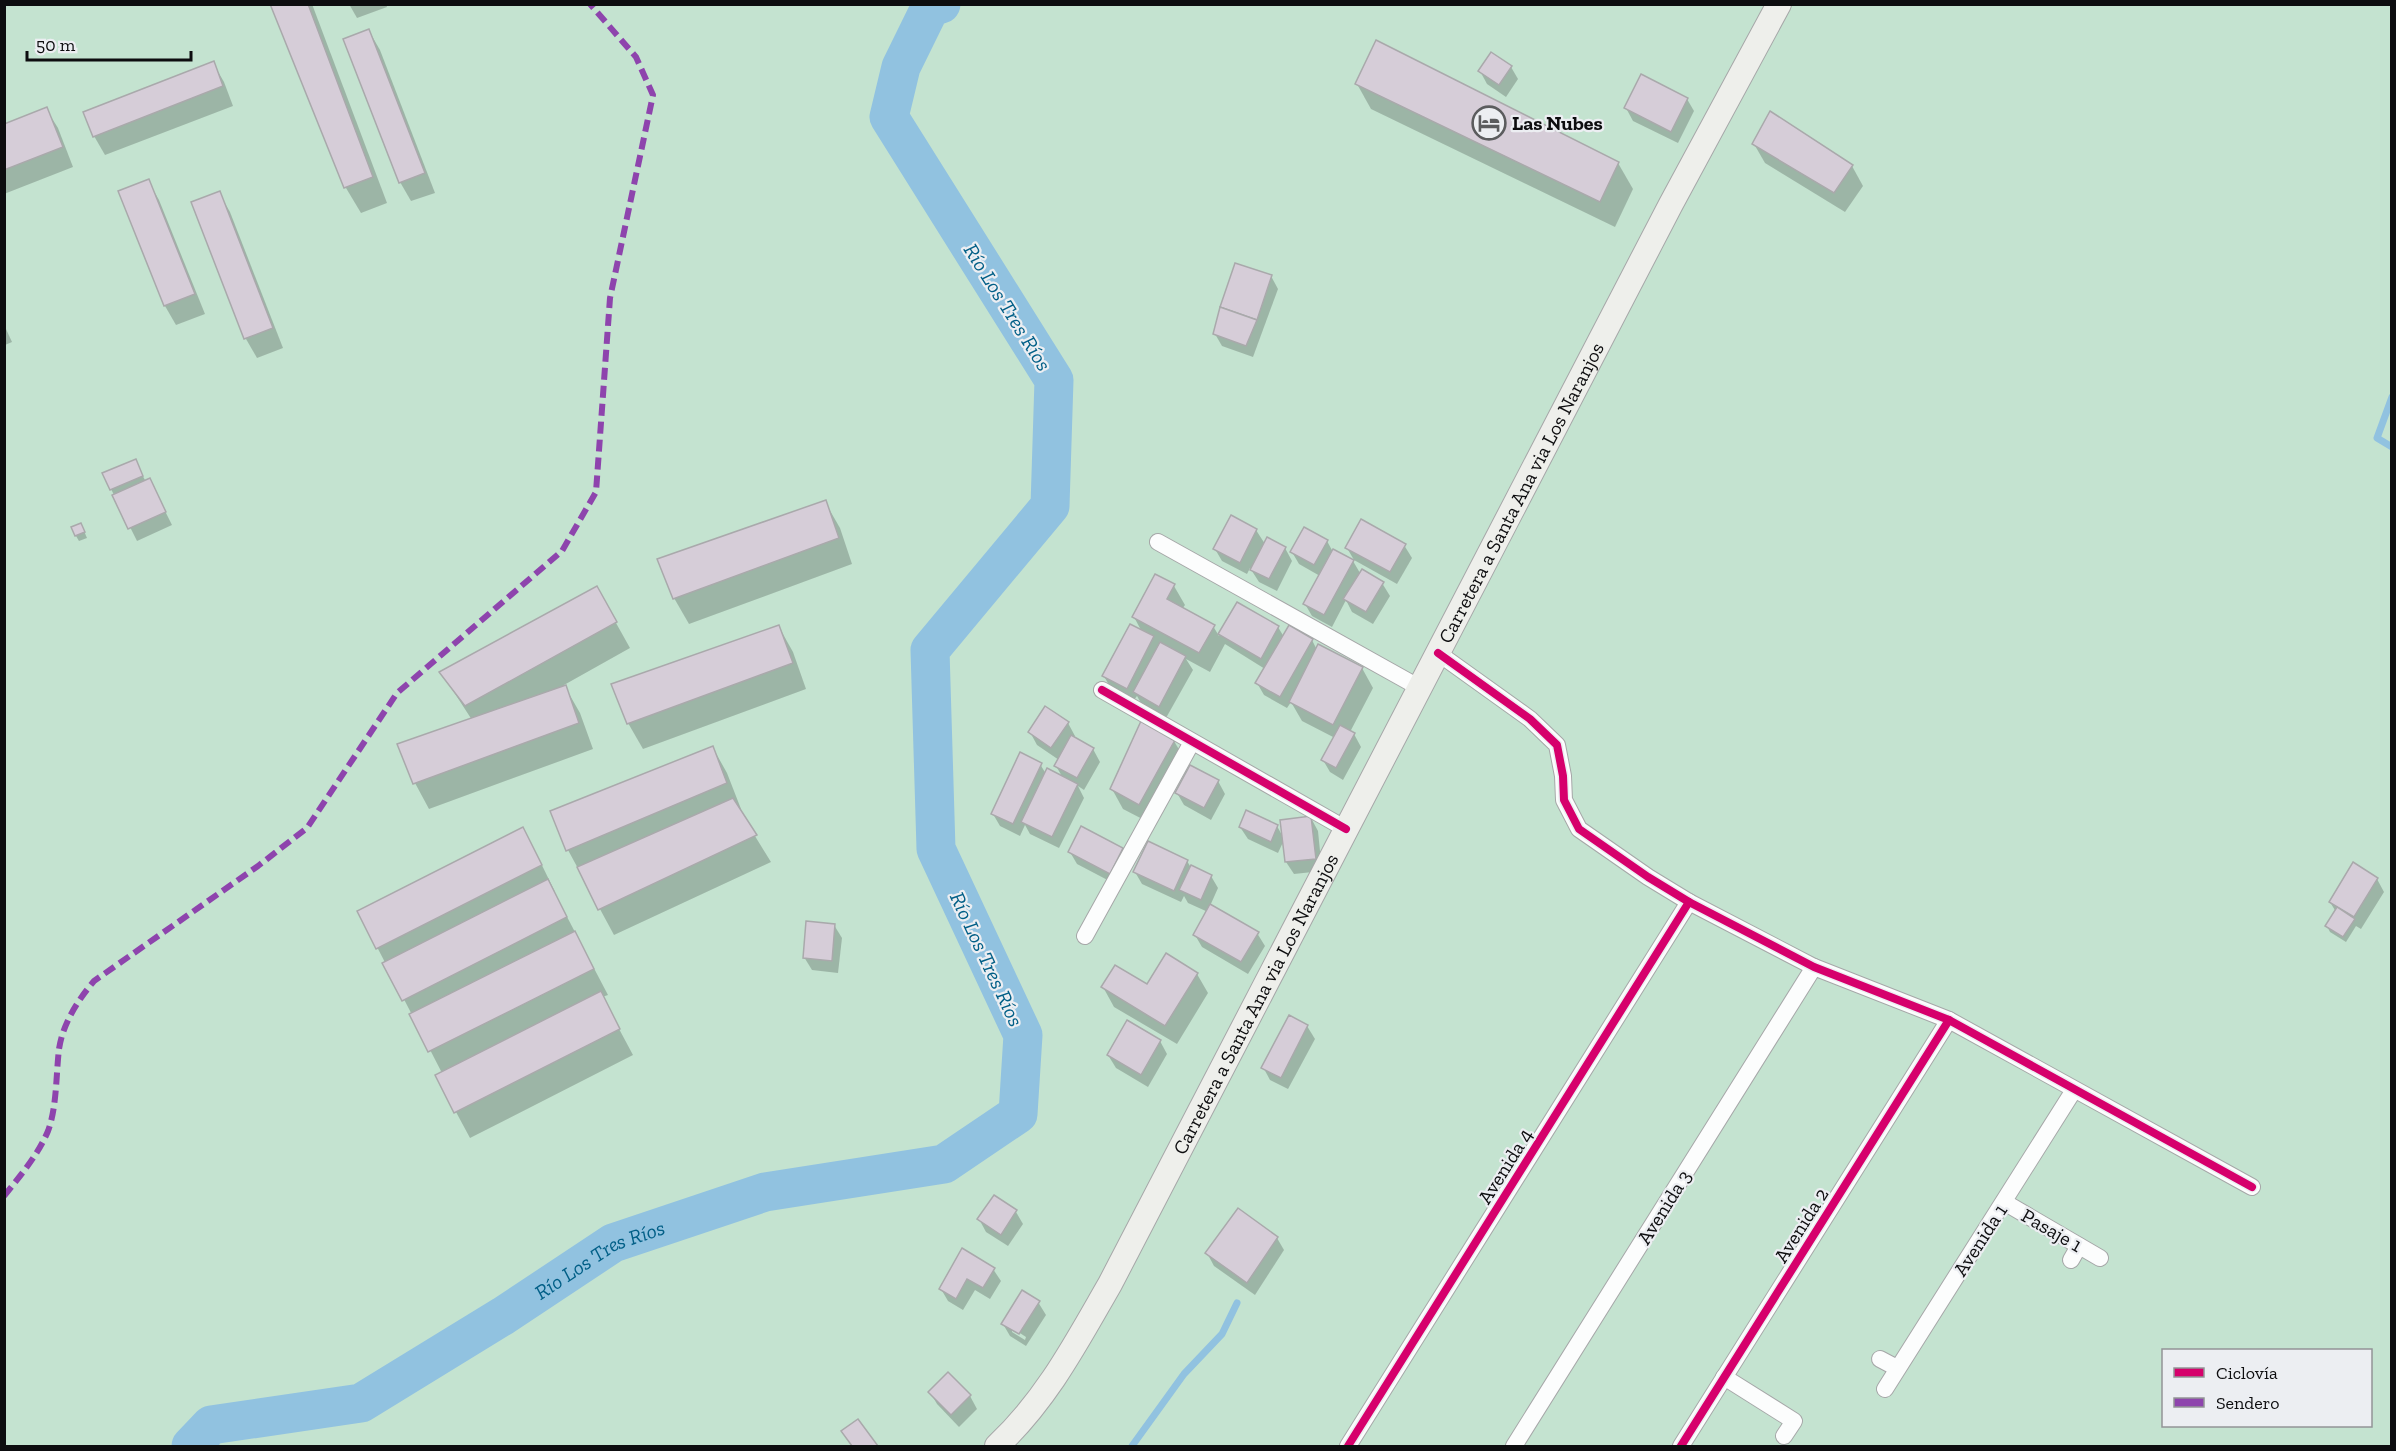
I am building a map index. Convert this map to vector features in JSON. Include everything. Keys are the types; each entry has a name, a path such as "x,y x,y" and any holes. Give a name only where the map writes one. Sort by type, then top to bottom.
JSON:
{"main road":[{"name":"Carretera a Santa Ana via Los Naranjos","path":"997,1446 1040,1400 1065,1362 1104,1293 1671,204 1779,4"}],"street":[{"path":"1158,542 1420,688"},
{"path":"1438,653 1530,719 1557,745 1563,776 1564,800 1579,829 1689,902 1814,967 1949,1020 2252,1187"},
{"path":"1102,690 1346,829"},
{"path":"1085,936 1191,742"},
{"name":"Avenida 4","path":"1348,1446 1689,902"},
{"name":"Avenida 3","path":"1514,1446 1814,967"},
{"name":"Avenida 2","path":"1681,1446 1949,1020"},
{"name":"Avenida 1","path":"1885,1389 2074,1090"},
{"name":"Pasaje 1","path":"2004,1202 2075,1253 2100,1258"},
{"path":"1880,1359 1897,1368"},
{"path":"1724,1377 1794,1421 1784,1436"}],"green space":[{"path":"5,5 2391,5 2391,1446 5,1446"}],"building":[{"path":"270,4 308,4 373,177 344,188"},
{"path":"369,29 425,173 399,183 343,39"},
{"name":"Las Nubes","path":"1376,40 1619,162 1600,202 1355,84"},
{"path":"1491,52 1512,66 1499,85 1478,71"},
{"path":"214,61 223,86 93,137 83,112"},
{"path":"1641,74 1688,98 1671,132 1624,108"},
{"path":"47,107 63,147 4,170 4,124"},
{"path":"1770,111 1853,165 1834,193 1752,144"},
{"path":"149,179 195,294 164,306 118,191"},
{"path":"220,191 273,328 244,339 191,202"},
{"path":"1235,263 1272,275 1257,320 1220,307"},
{"path":"1220,307 1257,320 1246,346 1213,334"},
{"path":"136,459 143,476 110,490 102,473"},
{"path":"150,478 166,512 128,529 112,495"},
{"path":"826,500 839,538 673,599 657,559"},
{"path":"1231,515 1257,529 1240,563 1213,549"},
{"path":"1361,519 1406,544 1390,572 1345,548"},
{"path":"81,523 85,532 75,536 71,527"},
{"path":"1304,527 1328,540 1314,565 1290,552"},
{"path":"1267,537 1286,547 1269,579 1250,570"},
{"path":"1333,549 1354,560 1324,615 1303,604"},
{"path":"1362,569 1384,582 1366,612 1343,599"},
{"path":"1155,574 1175,584 1167,599 1215,625 1199,653 1132,617"},
{"path":"597,586 617,622 465,706 439,672"},
{"path":"1237,602 1279,626 1261,659 1218,634"},
{"path":"1130,624 1154,636 1127,689 1102,676"},
{"path":"779,625 793,663 627,724 611,684"},
{"path":"1289,625 1313,639 1280,697 1255,683"},
{"path":"1160,642 1186,656 1159,707 1133,692"},
{"path":"1318,644 1363,667 1333,725 1289,702"},
{"path":"566,685 579,723 413,784 397,744"},
{"path":"1045,706 1069,722 1051,748 1028,732"},
{"path":"1141,721 1175,740 1139,805 1110,789"},
{"path":"1340,725 1355,733 1336,768 1321,760"},
{"path":"1071,735 1094,748 1077,778 1054,766"},
{"path":"713,746 727,783 566,851 550,811"},
{"path":"1020,752 1042,763 1013,824 991,814"},
{"path":"1190,765 1219,780 1204,808 1175,793"},
{"path":"1047,768 1078,784 1052,837 1021,822"},
{"path":"733,798 757,835 598,910 577,867"},
{"path":"1246,810 1278,825 1271,842 1239,827"},
{"path":"1311,816 1316,859 1285,862 1280,820"},
{"path":"1081,826 1123,848 1110,874 1068,852"},
{"path":"523,827 542,865 376,949 357,911"},
{"path":"1148,841 1188,860 1174,891 1133,872"},
{"path":"2353,862 2378,878 2354,917 2329,902"},
{"path":"1191,865 1212,875 1201,900 1179,890"},
{"path":"548,879 567,917 402,1001 382,963"},
{"path":"1210,904 1259,932 1241,962 1193,935"},
{"path":"2337,907 2355,919 2343,937 2325,926"},
{"path":"806,921 835,924 832,961 803,958"},
{"path":"575,931 594,969 428,1052 409,1014"},
{"path":"1166,953 1198,973 1165,1026 1101,987 1115,965 1147,984"},
{"path":"601,991 620,1029 454,1113 435,1075"},
{"path":"1289,1015 1308,1025 1281,1078 1261,1068"},
{"path":"1127,1020 1161,1040 1141,1075 1107,1055"},
{"path":"994,1195 1017,1210 1001,1235 977,1219"},
{"path":"1238,1208 1278,1237 1247,1283 1205,1253"},
{"path":"962,1248 995,1268 983,1288 967,1279 956,1299 939,1289"},
{"path":"1022,1290 1040,1301 1019,1334 1001,1324"},
{"path":"948,1372 971,1395 951,1415 928,1392"},
{"path":"858,1419 878,1446 852,1446 841,1431"}],"waterway":[{"name":"Río Los Tres Ríos","path":"191,1446 211,1425 361,1403 503,1316 613,1243 765,1192 944,1164 1018,1114 1023,1035 936,849 930,650 1050,506 1054,380 889,117 901,67 930,8 941,4"},
{"path":"2392,397 2377,438 2392,447"},
{"path":"1132,1446 1184,1374 1222,1334 1237,1303"}],"marked path":[{"path":"4,1196 34,1157 48,1131 55,1101 61,1039 72,1012 94,981 258,866 307,828 397,693 562,551 596,492 610,298 653,95 636,57 590,4"}],"cycle path":[{"path":"1438,653 1530,719 1557,745 1563,776 1564,800 1579,829 1648,877 1689,902 1814,967 1949,1020 2252,1187"},
{"path":"1102,690 1346,829"},
{"path":"1348,1446 1689,902"},
{"path":"1681,1446 1949,1020"}],"place":[{"name":"Las Nubes","path":"1489,123"}]}
